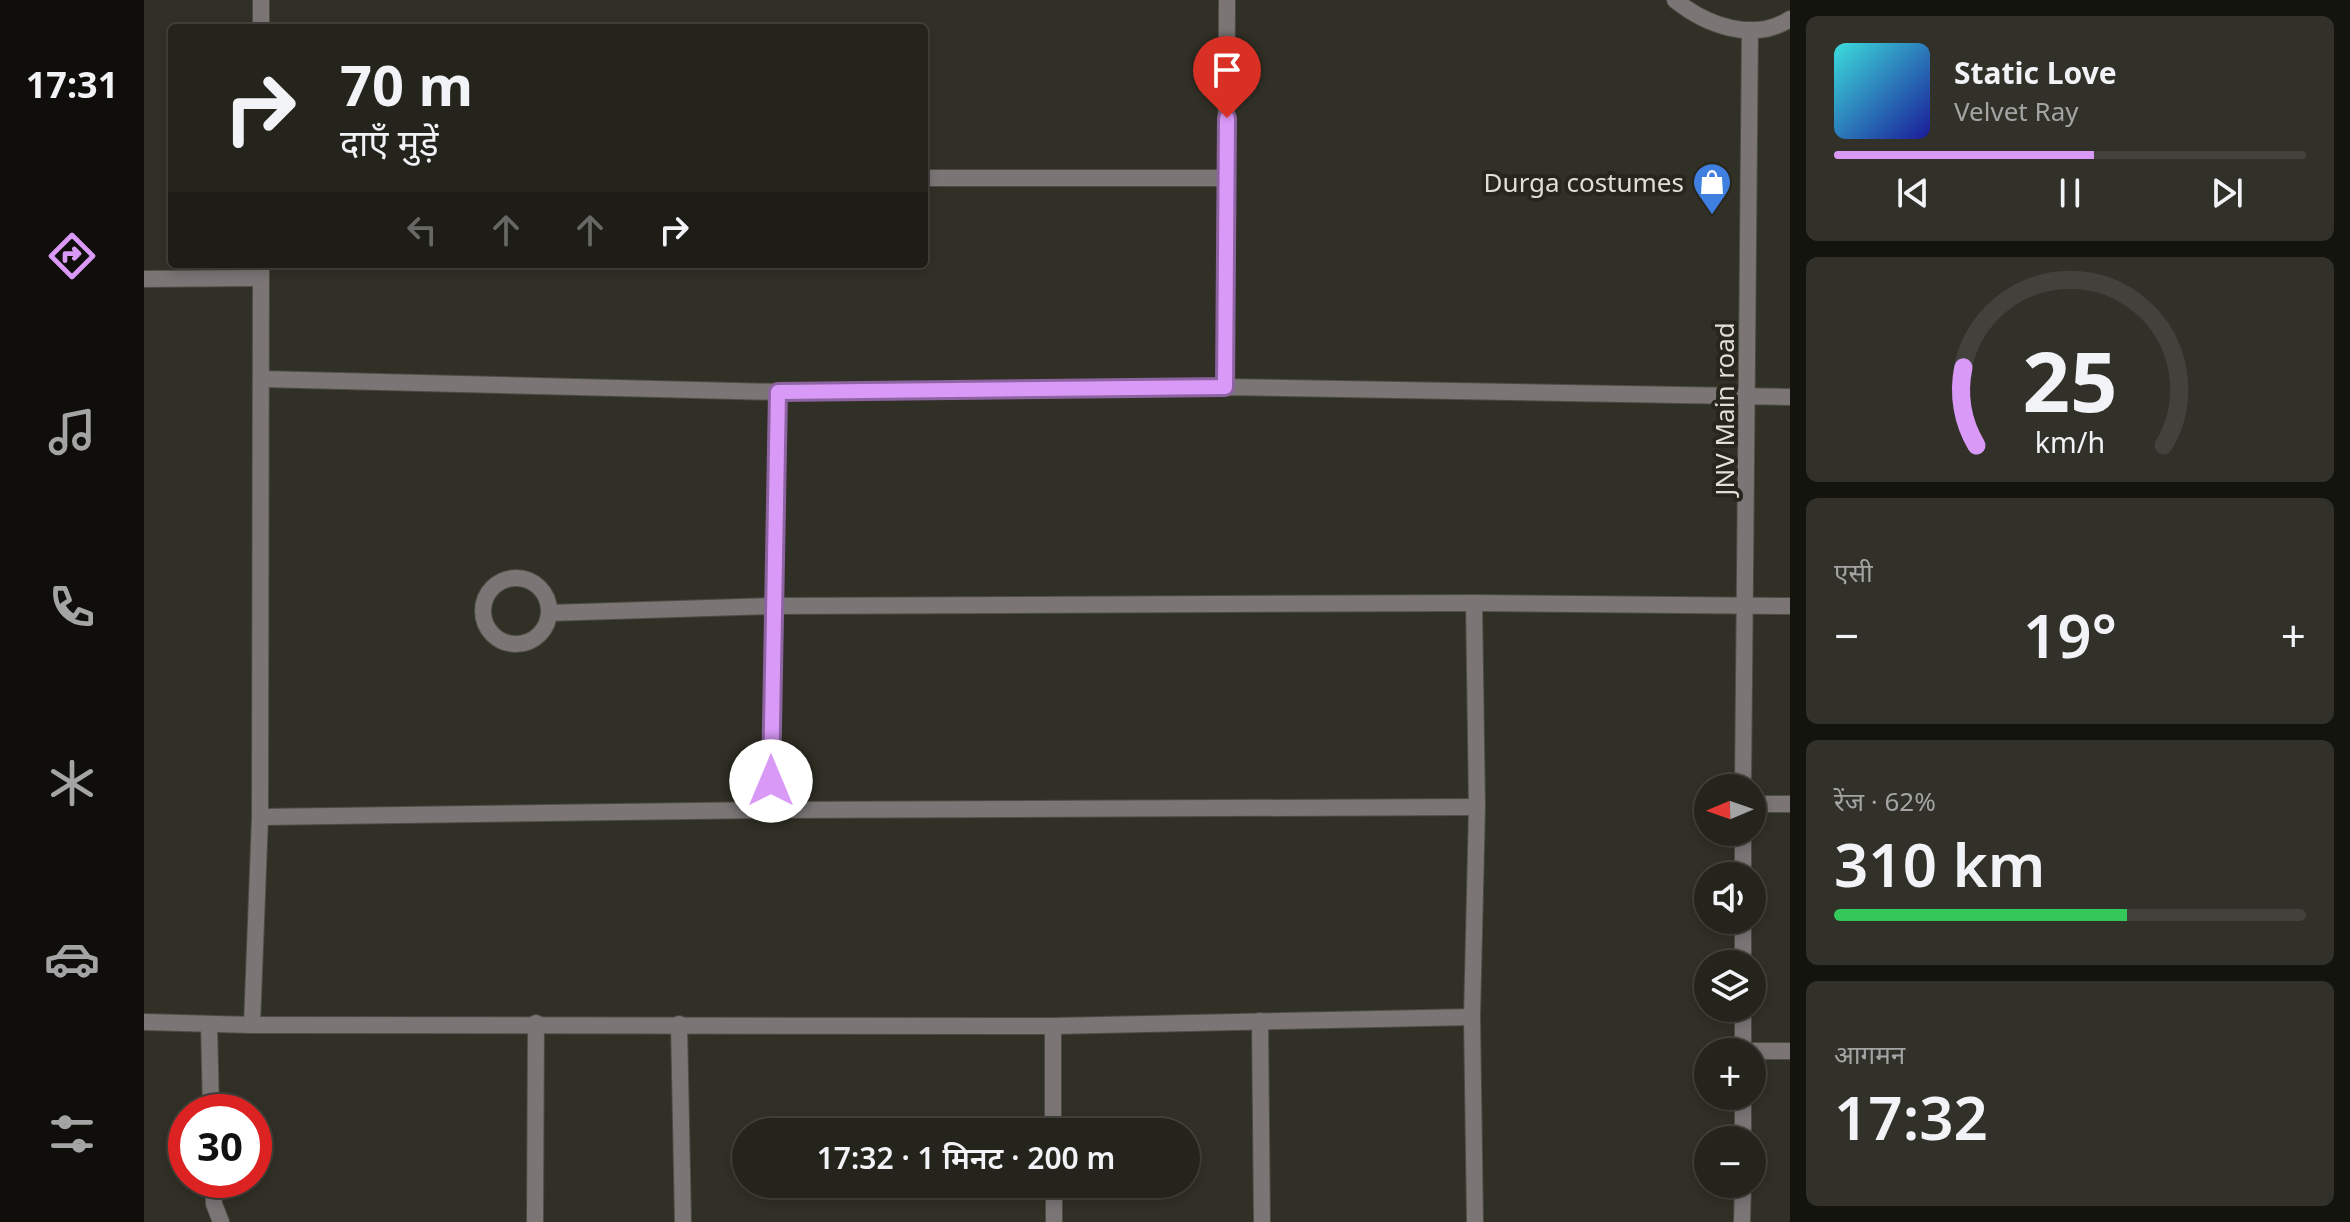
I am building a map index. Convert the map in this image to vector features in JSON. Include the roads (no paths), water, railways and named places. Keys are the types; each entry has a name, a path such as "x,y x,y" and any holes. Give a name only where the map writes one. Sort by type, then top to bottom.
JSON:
{"street":[{"path":"261,0 261,24"},
{"path":"1225,387 1227,0"},
{"path":"1675,0 1694,15 1721,27 1750,30 1790,19"},
{"name":"JNV Main road","path":"1743,774 1750,30"},
{"path":"928,178 1227,178"},
{"path":"144,279 261,271 260,817 252,1025"},
{"path":"262,379 778,392 1225,387 1790,397"},
{"path":"771,810 778,392"},
{"path":"525,578 544,591 549,613 542,633 533,640 513,644 493,635 487,627 483,605 494,586 503,580 525,578"},
{"path":"1474,603 1477,807 1472,1017 1475,1222"},
{"path":"549,613 773,606 1474,603 1790,606"},
{"path":"1766,804 1790,804"},
{"path":"260,817 771,810 1477,807"},
{"path":"144,1022 252,1025 1053,1026 1472,1017"},
{"path":"1260,1021 1262,1222"},
{"path":"535,1222 536,1023"},
{"path":"209,1024 211,1094"},
{"path":"679,1024 683,1222"},
{"path":"1053,1026 1053,1118"},
{"path":"1766,1051 1790,1051"},
{"path":"214,1198 221,1222"},
{"path":"1054,1198 1054,1222"},
{"path":"1742,1222 1743,1198"}],"place":[{"name":"Durga costumes","path":"1712,216"}]}
